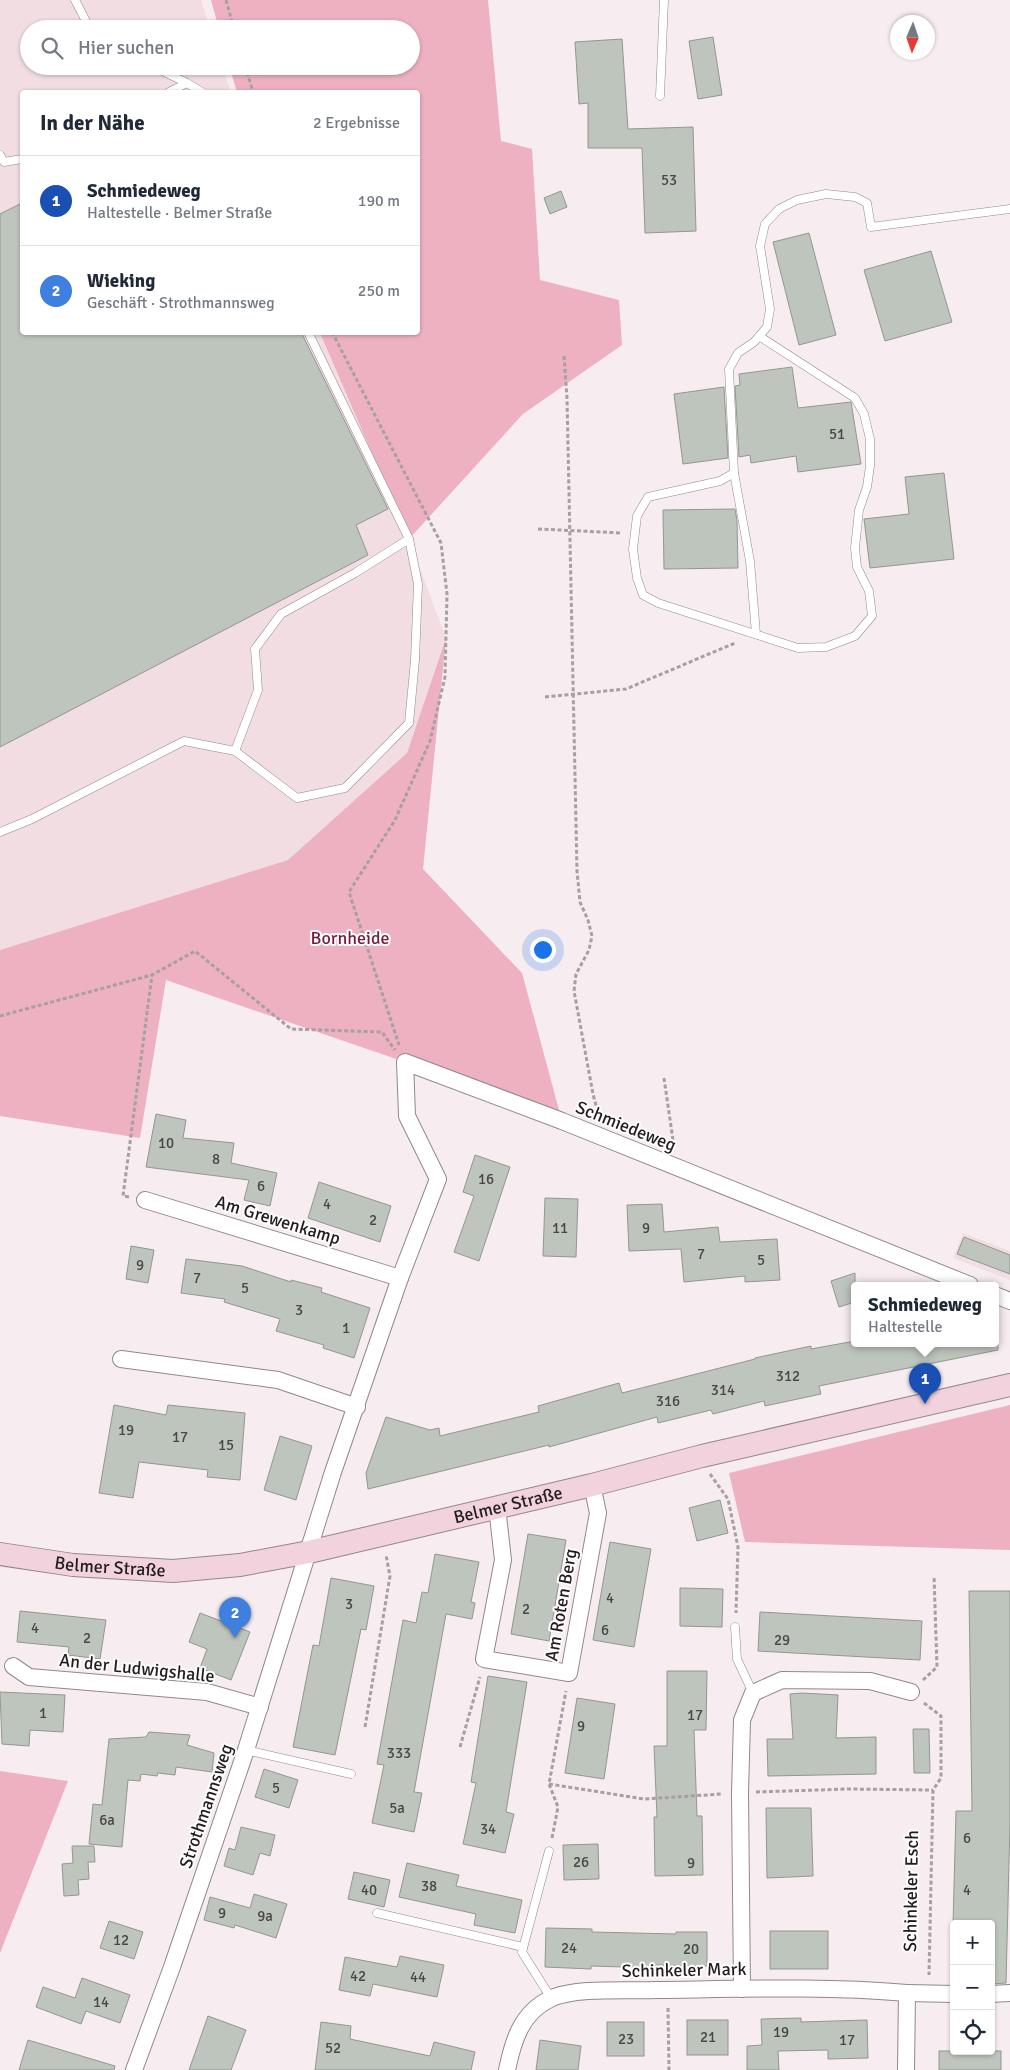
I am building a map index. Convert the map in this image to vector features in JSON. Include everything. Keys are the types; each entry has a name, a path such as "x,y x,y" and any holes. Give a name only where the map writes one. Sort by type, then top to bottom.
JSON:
{"street":[{"name":"Schmiedeweg","path":"405,1062 962,1282"},
{"path":"309,1552 333,1472 400,1278 438,1179 407,1116 405,1062"},
{"name":"Am Grewenkamp","path":"145,1200 400,1278"},
{"path":"121,1359 278,1380 357,1407"},
{"name":"Belmer Straße","path":"0,1554 73,1565 173,1570 240,1565 309,1552 382,1535 592,1485 702,1456 1010,1385"},
{"name":"Am Roten Berg","path":"484,1659 569,1673 598,1513 592,1485"},
{"path":"484,1659 503,1560 497,1507"},
{"name":"Strothmannsweg","path":"134,2070 172,1967 246,1750 309,1552"},
{"name":"An der Ludwigshalle","path":"13,1666 29,1677 207,1692 260,1707"},
{"path":"742,1989 740,1792 742,1720 753,1693 782,1680 870,1681 911,1692"},
{"name":"Schinkeler Mark","path":"507,2070 511,2052 525,2018 551,1998 584,1991 742,1989 950,1994"},
{"path":"906,2070 907,1993"},
{"path":"995,1994 1010,1993"}],"lane":[{"path":"75,0 85,20"},
{"path":"660,96 664,0"},
{"path":"170,75 198,90"},
{"path":"173,90 186,83"},
{"path":"0,155 4,162 20,159"},
{"path":"756,634 750,561 734,473 729,369 738,353 767,327 770,309 760,246 765,224 779,209 797,200 826,194 854,197 867,204 871,227 1010,209"},
{"path":"0,832 32,819 184,741 235,751 297,798 345,788 408,723 415,660 418,584 409,539 309,335"},
{"path":"734,473 720,481 648,497 637,516 633,549 636,578 643,595 658,603 798,648 826,647 855,636 872,616 868,591 858,567 855,548 859,510 870,466 870,439 864,414 855,398 759,336"},
{"path":"235,751 258,690 255,648 281,614 356,573 409,539"},
{"path":"735,1627 737,1659 753,1693"},
{"path":"246,1750 350,1774"},
{"path":"549,1850 522,1952 551,1998"},
{"path":"377,1913 523,1947"}],"path":[{"path":"226,0 232,20"},
{"path":"248,75 252,90"},
{"path":"564,356 567,398 577,872 580,902 588,920 592,936 589,950 576,974 574,991 597,1110 607,1121"},
{"path":"538,529 570,532 635,533"},
{"path":"545,697 626,689 756,634"},
{"path":"0,1016 152,975 195,951 291,1029 382,1032 405,1062"},
{"path":"145,1200 123,1196 152,975"},
{"path":"664,1078 676,1168"},
{"path":"665,1144 674,1147"},
{"path":"702,1456 712,1477 728,1499 738,1547 735,1627"},
{"path":"365,1727 390,1576 382,1535"},
{"path":"911,1692 937,1667 934,1576"},
{"path":"460,1747 484,1659"},
{"path":"549,1850 558,1807 549,1784 569,1673"},
{"name":"Schinkeler Esch","path":"911,1692 941,1716 941,1778 933,1790 929,1994"},
{"path":"549,1784 644,1799 740,1792 848,1788 933,1790"},
{"path":"667,1990 669,2070"}],"shaded area":[{"path":"0,0 201,0 207,20 20,20 20,75 225,75 230,90 20,90 20,335 321,335 409,539 446,638 407,753 288,860 0,950"},
{"path":"963,1233 1010,1251 1010,1280 953,1258"}],"green space":[{"path":"211,0 488,0 501,141 532,149 540,280 619,300 622,345 523,414 409,539 321,335 420,335 420,90 236,90 232,75 420,75 420,20 217,20"},
{"name":"Bornheide","path":"446,638 423,869 522,973 562,1121 405,1062 166,980 140,1138 0,1116 0,950 288,860 407,753"},
{"path":"1010,1405 1010,1550 745,1542 729,1473"},
{"path":"0,1771 68,1781 0,1953"}],"building":[{"path":"713,37 722,95 698,99 689,41"},
{"path":"622,39 628,129 693,127 696,231 645,233 642,148 588,148 588,103 579,104 575,42"},
{"path":"561,191 567,207 550,214 544,198"},
{"path":"20,204 20,335 302,335 388,509 356,525 368,555 0,747 0,214"},
{"path":"809,233 836,335 799,345 773,242"},
{"path":"931,251 952,322 885,341 864,270"},
{"path":"792,367 798,408 851,402 861,464 798,472 796,456 751,463 750,455 739,457 735,386 740,385 739,374"},
{"path":"724,387 728,458 683,464 674,394"},
{"path":"944,473 954,559 870,568 864,519 909,514 905,477"},
{"path":"735,509 738,568 664,569 663,510"},
{"path":"156,1114 186,1120 183,1138 234,1143 231,1163 277,1173 270,1206 244,1200 249,1180 146,1167"},
{"path":"475,1155 510,1167 479,1261 454,1252 474,1196 463,1192"},
{"path":"319,1182 391,1206 380,1242 308,1218"},
{"path":"545,1198 578,1199 576,1257 543,1256"},
{"path":"662,1204 664,1232 718,1227 720,1242 777,1239 780,1280 745,1282 745,1276 684,1282 681,1249 629,1251 627,1205"},
{"path":"964,1237 1010,1255 1010,1274 957,1254"},
{"path":"131,1246 154,1250 148,1283 126,1279"},
{"path":"186,1259 242,1266 291,1282 291,1280 322,1288 321,1292 370,1308 354,1358 323,1348 324,1345 276,1331 280,1319 224,1302 225,1299 181,1293"},
{"path":"855,1273 855,1282 851,1282 851,1303 839,1307 831,1281"},
{"path":"851,1342 851,1347 998,1347 998,1350 819,1386 821,1394 765,1406 764,1401 713,1414 711,1410 658,1423 657,1417 549,1447 549,1445 368,1489 366,1473 386,1417 430,1430 439,1428 440,1436 539,1412 538,1406 619,1383 622,1393 755,1358 811,1346 811,1349"},
{"path":"114,1405 166,1415 168,1405 245,1413 240,1480 207,1477 208,1470 139,1462 133,1498 99,1493"},
{"path":"280,1436 312,1446 296,1500 264,1490"},
{"path":"720,1500 728,1533 697,1541 689,1508"},
{"path":"528,1534 566,1540 549,1641 511,1634"},
{"path":"610,1542 651,1549 634,1647 593,1640"},
{"path":"435,1554 479,1562 471,1602 475,1603 472,1619 446,1614 414,1792 422,1793 414,1832 372,1823 384,1765 377,1764 403,1620 416,1623 422,1592 428,1593"},
{"path":"331,1578 374,1586 366,1630 361,1629 335,1755 293,1747 313,1645 319,1646"},
{"path":"680,1588 723,1589 722,1627 680,1626"},
{"path":"969,1591 1010,1591 1010,1822 1006,1983 995,1984 995,1920 953,1920 956,1811 972,1811"},
{"path":"20,1611 106,1620 100,1659 68,1655 69,1647 17,1642"},
{"path":"760,1612 922,1621 920,1660 758,1651"},
{"path":"200,1613 250,1632 231,1680 200,1668 207,1649 189,1642"},
{"path":"667,1671 707,1671 706,1730 694,1730 697,1816 702,1816 703,1875 655,1876 654,1817 657,1817 654,1746 667,1746"},
{"path":"488,1676 527,1682 506,1812 514,1814 505,1853 463,1844 476,1783 471,1782"},
{"path":"0,1692 65,1695 63,1732 30,1730 29,1746 2,1744"},
{"path":"790,1694 838,1695 836,1738 876,1737 876,1774 768,1776 767,1739 793,1739"},
{"path":"577,1698 615,1704 604,1779 565,1773"},
{"path":"913,1729 929,1729 930,1773 914,1773"},
{"path":"149,1732 190,1735 187,1745 214,1753 212,1772 176,1767 175,1775 158,1773 157,1776 141,1774 140,1781 128,1780 122,1847 89,1844 93,1804 102,1805 109,1739 146,1737"},
{"path":"264,1769 298,1780 289,1808 255,1797"},
{"path":"766,1808 811,1808 813,1876 767,1878"},
{"path":"241,1827 275,1835 270,1856 260,1853 253,1875 224,1866 229,1848 235,1850"},
{"path":"598,1844 599,1879 564,1880 563,1845"},
{"path":"72,1846 94,1846 95,1862 88,1862 89,1879 78,1880 79,1895 64,1896 62,1864 73,1863"},
{"path":"407,1863 459,1875 456,1886 522,1900 515,1933 474,1925 476,1914 399,1897"},
{"path":"354,1872 390,1880 384,1907 348,1899"},
{"path":"254,1894 287,1904 276,1938 235,1925 234,1928 204,1920 210,1897 250,1908"},
{"path":"109,1921 143,1932 134,1959 100,1948"},
{"path":"546,1928 592,1929 592,1932 676,1934 676,1932 707,1932 707,1966 656,1965 656,1968 591,1966 591,1969 545,1967"},
{"path":"770,1931 828,1931 828,1969 770,1969"},
{"path":"400,1956 444,1965 437,1997 373,1984 370,1996 339,1990 345,1957 397,1967"},
{"path":"82,1978 130,1995 120,2023 86,2011 81,2024 36,2007 43,1987 75,1998"},
{"path":"208,2016 246,2030 231,2070 189,2070"},
{"path":"801,2018 801,2022 867,2020 868,2058 828,2059 828,2050 778,2051 779,2070 747,2070 747,2046 762,2045 761,2019"},
{"path":"687,2020 728,2020 728,2055 687,2055"},
{"path":"321,2022 351,2026 350,2039 430,2056 434,2042 475,2052 471,2070 315,2070"},
{"path":"607,2022 644,2022 644,2056 607,2056"},
{"path":"28,2040 115,2066 114,2070 19,2070"},
{"path":"540,2040 581,2046 578,2070 536,2070"},
{"path":"939,2051 950,2051 950,2055 995,2055 995,2051 1001,2051 1001,2070 939,2070"}],"place":[{"name":"Schmiedeweg","path":"925,1404"},
{"name":"Wieking","path":"235,1638"}]}
